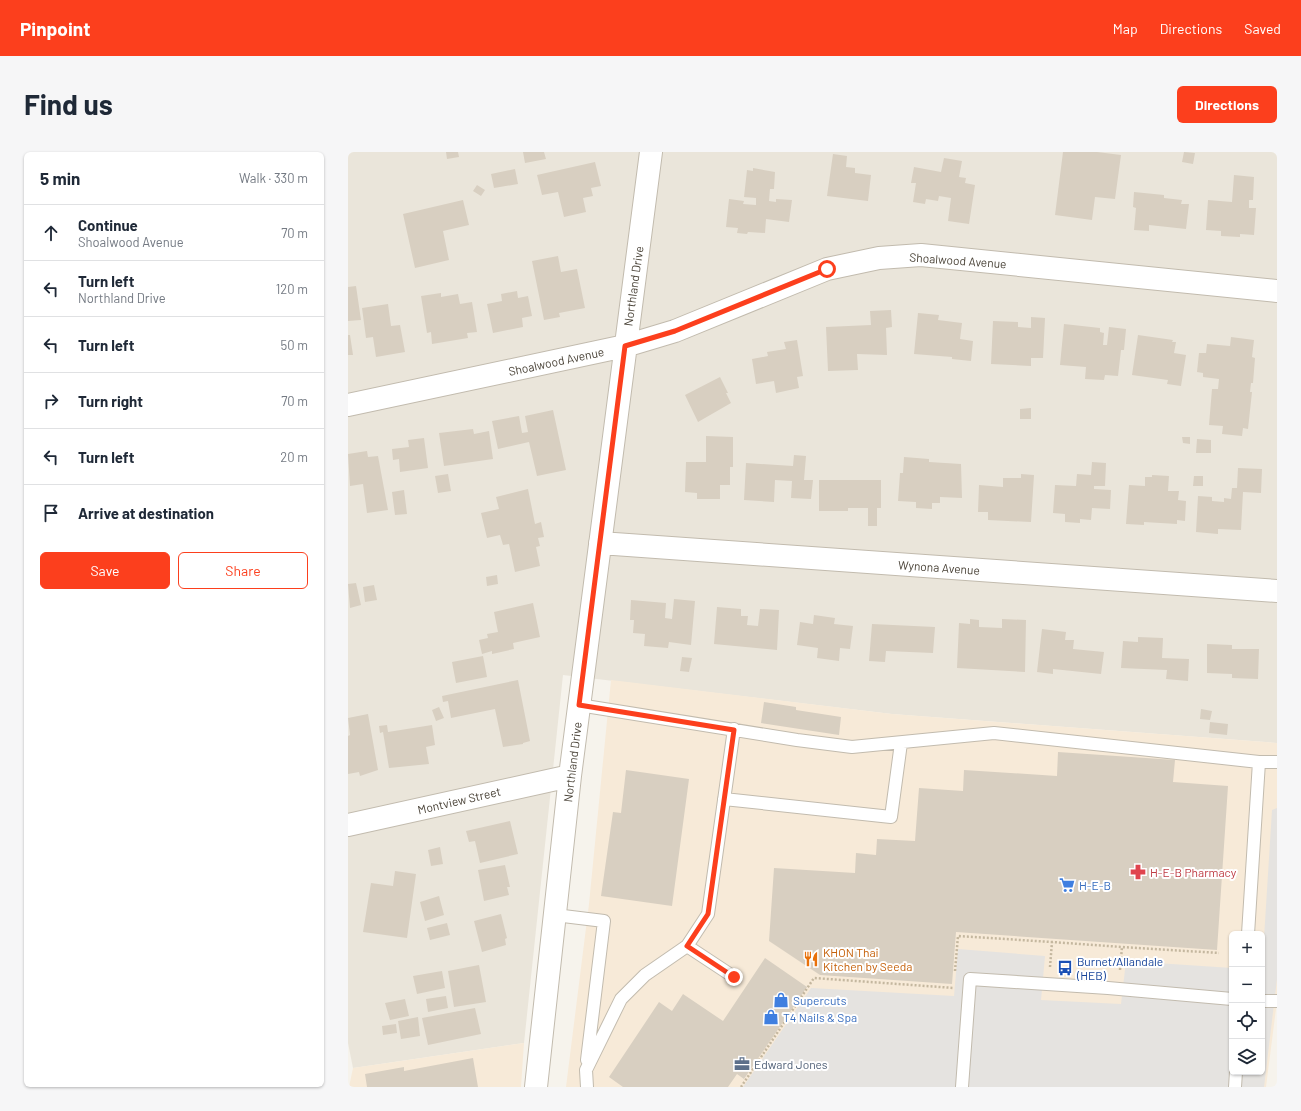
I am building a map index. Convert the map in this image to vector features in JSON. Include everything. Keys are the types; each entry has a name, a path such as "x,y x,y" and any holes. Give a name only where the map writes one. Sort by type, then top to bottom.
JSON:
{"street":[{"name":"Northland Drive","path":"536,1087 570,776 651,152"},
{"name":"Shoalwood Avenue","path":"348,405 625,346 675,331 827,269 879,258 928,256 1277,291"},
{"name":"Wynona Avenue","path":"600,543 1277,591"},
{"name":"Montview Street","path":"348,825 570,776"}],"lane":[{"path":"579,705 852,747 994,733 1259,762 1277,762"},
{"path":"586,1070 621,999 645,975 687,946 708,914 734,730"},
{"path":"724,799 891,817 901,743"},
{"path":"1248,931 1259,762"},
{"path":"555,915 604,921 586,1070 587,1087"},
{"path":"687,946 734,977"},
{"path":"962,1087 970,979 1113,989 1229,1000"},
{"path":"1265,1001 1277,1001"},
{"path":"1235,1087 1236,1075"}],"path":[{"path":"955,973 958,936 1219,954"},
{"path":"1050,967 1052,942"},
{"path":"1120,970 1122,947"},
{"path":"741,1087 814,978 954,988 954,980"}],"shaded area":[{"path":"348,152 1277,152 1277,743 892,714 563,675 524,1043 353,1068 348,1043"},
{"path":"611,680 892,714 1277,743 1277,1001 1266,1087 566,1087 589,904"},
{"path":"1277,808 1277,979 1264,1087 743,1087 811,988 954,996 958,949 1045,956 1041,1000 1121,1004 1126,961 1229,968 1229,1075 1265,1075 1264,931 1272,810"},
{"path":"524,1043 521,1087 349,1087 353,1068"}],"building":[{"path":"446,152 458,152 459,157 447,159"},
{"path":"523,152 544,152 546,159 525,163"},
{"path":"1063,152 1097,152 1121,155 1115,199 1095,197 1092,220 1055,215"},
{"path":"1184,152 1195,153 1193,164 1182,162"},
{"path":"833,154 847,156 846,167 855,168 855,173 871,175 868,201 827,196"},
{"path":"944,158 962,161 959,177 966,178 965,183 975,185 969,224 948,221 951,198 939,196 938,201 926,199 925,204 913,202 916,183 911,183 914,167 941,172"},
{"path":"595,162 601,186 591,188 593,196 583,198 586,212 564,217 558,192 542,195 537,175"},
{"path":"753,168 775,172 774,189 770,189 769,201 776,202 776,199 792,200 789,222 766,219 765,233 737,233 738,228 726,227 729,199 744,201 743,204 756,205 756,198 744,197 747,170 753,171"},
{"path":"515,169 518,184 494,188 491,174"},
{"path":"1234,175 1254,177 1253,200 1249,200 1249,208 1256,208 1254,235 1240,234 1240,237 1221,236 1221,231 1206,230 1208,200 1232,202"},
{"path":"477,185 485,190 481,196 473,191"},
{"path":"1134,192 1164,195 1164,198 1182,200 1181,204 1189,204 1186,229 1149,225 1149,231 1134,230 1136,208 1133,207"},
{"path":"463,200 469,225 443,231 449,260 415,268 403,214"},
{"path":"558,256 561,272 577,269 585,308 559,313 560,317 544,320 532,261"},
{"path":"356,286 361,320 348,321 348,287"},
{"path":"517,291 518,298 528,296 532,316 522,318 523,327 493,333 487,304 502,301 501,294"},
{"path":"441,293 441,297 458,294 460,304 472,302 477,332 467,333 468,338 432,344 431,332 427,333 421,296"},
{"path":"388,304 391,326 400,325 405,352 376,357 373,337 366,338 362,308"},
{"path":"891,310 892,327 886,328 887,355 857,354 858,370 828,371 826,327 871,325 870,311"},
{"path":"918,313 939,315 938,320 962,323 960,339 973,341 971,361 952,359 952,357 914,354"},
{"path":"1031,317 1045,318 1043,358 1031,358 1031,366 991,364 993,321 1018,322 1018,327 1031,328"},
{"path":"1064,324 1100,328 1100,332 1104,333 1103,345 1107,345 1109,327 1126,329 1124,350 1121,350 1118,376 1105,375 1104,380 1085,379 1086,367 1060,365"},
{"path":"348,335 350,335 353,355 348,355"},
{"path":"1138,335 1173,340 1172,342 1176,342 1174,353 1186,355 1181,386 1167,384 1168,380 1132,375"},
{"path":"1231,337 1254,340 1252,357 1255,358 1253,383 1251,383 1250,392 1252,392 1248,429 1243,428 1242,436 1222,434 1223,426 1209,425 1212,389 1218,389 1219,379 1203,377 1203,373 1197,372 1199,353 1206,353 1207,344 1230,346"},
{"path":"797,340 803,376 797,377 799,388 776,393 774,381 756,384 752,359 768,356 767,352 786,349 784,342"},
{"path":"720,377 731,403 698,422 685,395"},
{"path":"1031,408 1031,419 1020,419 1020,409"},
{"path":"553,410 566,470 537,476 529,442 498,449 492,421 519,416 522,433 528,432 525,416"},
{"path":"473,429 474,434 489,431 493,459 444,466 439,433"},
{"path":"706,436 733,437 733,467 730,467 730,485 720,485 720,499 697,499 697,493 685,492 686,462 706,462"},
{"path":"1182,437 1190,437 1190,444 1183,443"},
{"path":"424,438 428,468 400,472 399,459 393,460 392,449 409,447 408,440"},
{"path":"1197,439 1211,440 1211,453 1196,453"},
{"path":"367,451 368,457 378,456 388,510 367,513 363,484 350,486 348,454"},
{"path":"794,455 806,456 804,480 813,480 811,499 791,498 792,481 775,480 774,502 744,500 746,463 793,466"},
{"path":"904,457 929,459 929,462 961,464 962,498 940,497 940,503 932,503 932,509 916,508 916,502 898,501 900,473 903,473"},
{"path":"1092,462 1106,463 1105,486 1094,486 1094,489 1111,490 1110,509 1092,508 1091,520 1080,519 1080,523 1065,522 1065,514 1053,513 1055,485 1076,486 1077,474 1091,475"},
{"path":"1238,468 1262,469 1261,493 1243,492 1241,530 1218,529 1218,534 1196,532 1198,496 1212,497 1212,501 1224,502 1224,498 1231,499 1232,488 1237,488"},
{"path":"448,474 451,491 438,493 435,476"},
{"path":"1021,474 1034,475 1031,522 988,520 988,512 978,512 979,485 1003,487 1003,478 1021,478"},
{"path":"1152,475 1169,476 1168,491 1179,491 1178,500 1186,501 1185,521 1177,520 1177,524 1144,522 1144,525 1126,524 1129,485 1145,486 1145,477 1152,477"},
{"path":"1194,476 1203,476 1203,486 1193,486"},
{"path":"819,480 881,480 881,508 877,508 877,526 868,526 868,508 848,508 848,511 819,511"},
{"path":"528,489 535,524 541,522 544,537 538,538 540,546 536,547 540,566 515,572 509,544 503,545 500,535 487,538 481,513 499,509 496,497"},
{"path":"404,490 407,514 395,515 392,492"},
{"path":"497,575 498,584 487,586 486,577"},
{"path":"356,583 361,605 350,608 348,584"},
{"path":"374,585 377,600 365,602 363,587"},
{"path":"674,599 695,601 691,645 669,642 668,648 644,646 645,634 633,633 634,620 630,620 631,600 666,603 665,618 672,619"},
{"path":"533,603 540,637 513,643 514,649 492,654 492,651 482,654 479,640 488,638 487,634 498,632 494,612"},
{"path":"717,607 741,609 741,616 748,616 747,625 758,626 760,609 779,610 777,650 714,644"},
{"path":"814,615 835,618 834,624 853,626 850,649 840,648 839,661 817,658 818,648 797,645 800,622 813,624"},
{"path":"970,619 979,620 979,627 1002,628 1002,619 1026,620 1025,672 957,668 959,623 970,624"},
{"path":"872,624 935,627 933,653 886,651 885,662 869,661"},
{"path":"1042,629 1066,632 1065,640 1074,640 1073,649 1104,652 1101,674 1053,669 1053,674 1037,672"},
{"path":"1138,637 1163,638 1162,658 1189,659 1188,681 1166,679 1167,670 1121,668 1123,641 1138,642"},
{"path":"1207,644 1232,645 1232,649 1259,649 1258,679 1232,678 1232,674 1207,673"},
{"path":"483,656 487,677 456,683 452,662"},
{"path":"682,657 692,658 689,672 680,671"},
{"path":"518,680 530,741 523,744 503,747 495,709 451,718 448,701 443,702 442,696"},
{"path":"764,702 796,707 796,710 841,717 839,735 761,723"},
{"path":"439,707 444,718 436,721 432,710"},
{"path":"1201,709 1212,711 1210,720 1200,719"},
{"path":"368,714 378,770 360,776 359,772 348,774 348,736 350,735 348,718"},
{"path":"1210,722 1228,724 1227,735 1209,733"},
{"path":"387,725 388,732 432,725 435,745 426,747 429,764 389,768 383,732 380,733 379,726"},
{"name":"H-E-B","path":"1058,752 1175,760 1173,782 1228,786 1217,950 956,932 952,984 820,975 769,941 774,868 855,873 856,853 876,855 877,839 915,841 919,788 963,791 964,770 1057,776"},
{"path":"626,770 689,779 672,906 601,896 613,812 621,813"},
{"path":"510,821 518,854 480,863 475,841 469,842 466,831"},
{"path":"440,847 443,864 431,866 428,850"},
{"path":"505,865 510,887 507,887 509,895 484,901 478,870"},
{"path":"395,871 416,874 407,938 363,932 371,883 393,886"},
{"path":"439,896 444,915 425,921 420,902"},
{"path":"501,914 507,938 505,939 506,945 482,952 474,921"},
{"path":"447,923 450,935 430,940 427,928"},
{"path":"765,958 807,987 744,1079 737,1074 728,1087 623,1087 609,1077 659,1002 672,1011 683,994 723,1021"},
{"path":"479,965 486,1002 454,1007 448,971"},
{"path":"442,971 445,988 417,994 413,976"},
{"path":"446,996 448,1008 428,1012 426,999"},
{"path":"405,999 409,1016 390,1020 385,1003"},
{"path":"475,1008 481,1034 428,1045 422,1018"},
{"path":"418,1017 420,1036 401,1039 398,1021"},
{"path":"396,1024 397,1033 383,1035 382,1026"},
{"path":"473,1058 478,1087 367,1087 365,1074 404,1067 404,1071"}],"place":[{"name":"H-E-B Pharmacy","path":"1138,872"},
{"name":"H-E-B","path":"1067,885"},
{"name":"KHON Thai Kitchen by Seeda","path":"811,959"},
{"name":"Burnet/Allandale (HEB)","path":"1065,968"},
{"name":"Supercuts","path":"781,1000"},
{"name":"T4 Nails & Spa","path":"771,1017"},
{"name":"Edward Jones","path":"742,1064"}],"route":[{"path":"734,977 687,946 708,914 734,730 579,705 625,346 675,331 827,269"}]}
